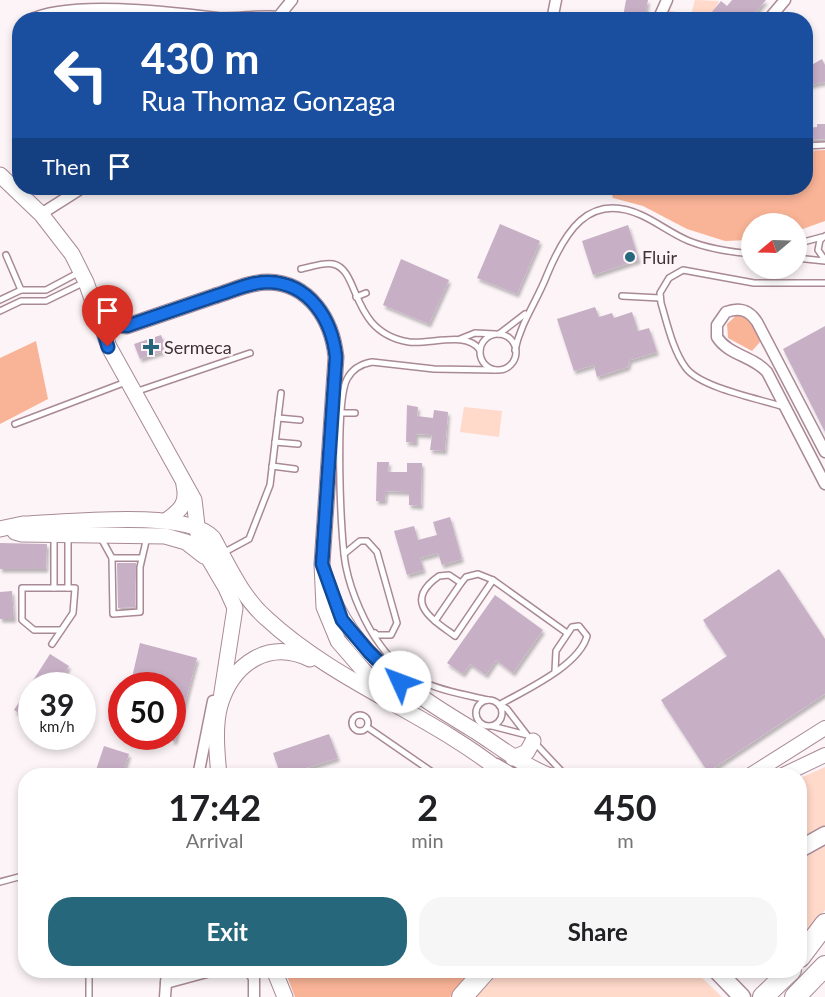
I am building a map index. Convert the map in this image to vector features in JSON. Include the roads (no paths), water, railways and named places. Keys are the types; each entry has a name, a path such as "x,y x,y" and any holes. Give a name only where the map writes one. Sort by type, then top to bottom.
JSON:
{"highway":[{"path":"807,948 825,924"},
{"path":"807,955 825,938"},
{"path":"796,997 825,966"},
{"path":"796,997 825,976"},
{"path":"462,997 479,978"},
{"path":"763,997 783,978"}],"main road":[{"path":"0,175 12,186"},
{"path":"21,195 41,214 72,254 99,316 108,347 116,357 194,500 199,542 214,556 265,618 347,678"},
{"path":"99,316 109,324 127,326 246,286 269,282 292,287 312,300 326,318 334,335 336,357 322,564 324,607 338,640 377,686 406,710"},
{"path":"116,357 116,339 127,326"},
{"path":"167,520 178,512 184,503 185,488 182,476"},
{"path":"4,529 23,524 167,520 198,527"},
{"path":"4,529 22,534 165,536 186,542 214,556 235,608 220,705 219,768"},
{"path":"322,564 337,611 369,652 400,682 513,758 534,768"},
{"path":"220,705 241,669 263,655 279,651 297,653 406,710 496,768"},
{"path":"438,730 474,731"},
{"path":"513,758 526,752 530,738"},
{"path":"807,845 825,835"},
{"path":"277,978 285,997"},
{"path":"724,978 742,997"}],"street":[{"path":"42,12 51,6 88,0 175,12"},
{"path":"282,12 292,0"},
{"path":"775,12 785,0"},
{"path":"41,214 71,195"},
{"path":"825,452 757,322 748,312 740,309 726,312 721,317 716,331 721,343 759,362 767,372 825,484"},
{"path":"200,768 213,702 226,667"},
{"path":"762,768 825,728"},
{"path":"798,768 825,755"},
{"path":"165,997 166,978"},
{"path":"166,983 184,978"},
{"path":"254,978 254,997"}],"lane":[{"path":"558,768 507,709 488,700 427,685 396,662 381,646 350,580 340,531 342,413 345,382 362,364 372,362 426,369 495,370 507,367 512,362 528,311 541,291 564,236 580,219 603,210 628,211 688,241 709,248 741,253"},
{"path":"807,241 824,236"},
{"path":"824,236 818,250 825,260"},
{"path":"6,255 21,290"},
{"path":"807,259 825,260"},
{"path":"301,269 328,263 342,268 348,273 356,297 372,323 390,336 417,343 459,340 472,342 480,350 484,363 495,370"},
{"path":"785,407 714,385 692,374 680,358 660,298 669,278 683,270 754,283 825,283"},
{"path":"0,300 21,290 46,290 83,277"},
{"path":"0,311 18,302 46,301 83,277"},
{"path":"356,297 366,293"},
{"path":"622,296 660,298"},
{"path":"480,350 487,337 498,334 528,311"},
{"path":"459,340 475,333 498,334 511,340 515,350"},
{"path":"15,424 131,387 250,353"},
{"path":"214,556 249,539 270,485 281,393"},
{"path":"342,413 356,413"},
{"path":"278,418 300,420"},
{"path":"275,442 298,444"},
{"path":"272,466 295,468"},
{"path":"54,588 61,534"},
{"path":"61,534 68,588"},
{"path":"99,534 108,546 112,558 113,614 140,612 141,558 148,535"},
{"path":"344,554 360,541 367,541 377,552 397,623 395,630 384,636 377,635 370,625"},
{"path":"112,558 141,558"},
{"path":"461,583 443,574 434,579 423,594 422,609 455,636 493,580"},
{"path":"435,621 461,583 466,578 478,574 493,580 567,633"},
{"path":"52,644 61,630 75,606 75,588 22,588 22,620 34,630 61,630"},
{"path":"500,705 555,671 574,658 586,640 586,632 579,626 572,627 556,651 555,671"},
{"path":"488,700 480,703 477,716 482,723 530,738"},
{"path":"490,726 498,723 502,716 500,705"},
{"path":"367,727 426,768"},
{"path":"0,882 18,877"},
{"path":"88,978 89,997"}],"place":[{"name":"Fluir","path":"630,257"},
{"name":"Sermeca","path":"151,347"}]}
